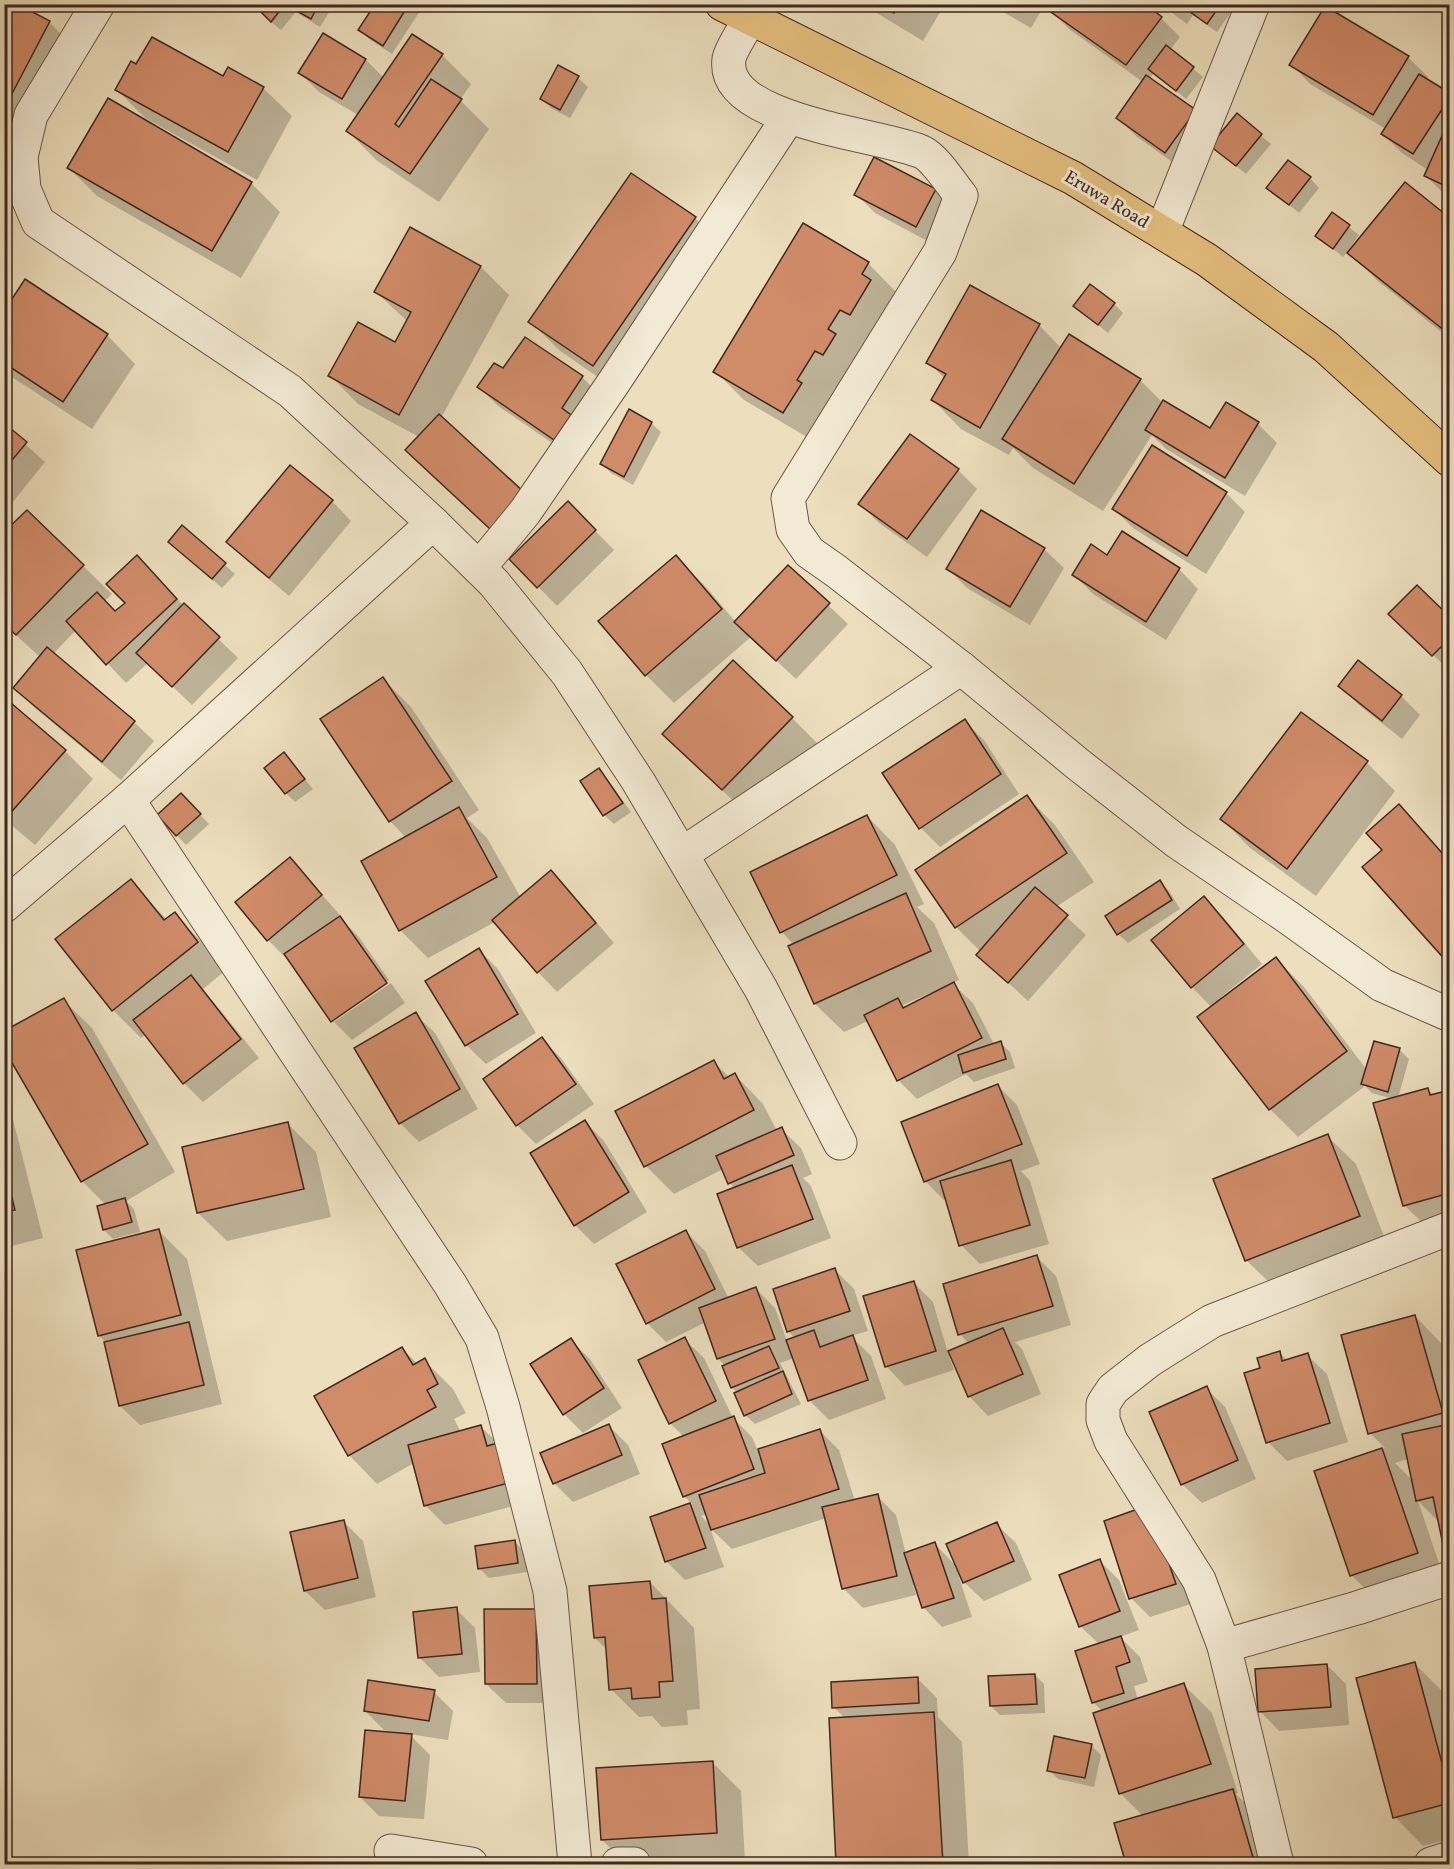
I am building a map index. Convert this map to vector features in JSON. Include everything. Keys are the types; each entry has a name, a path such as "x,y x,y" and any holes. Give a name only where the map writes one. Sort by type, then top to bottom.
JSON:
{"main road":[{"name":"Eruwa Road","path":"736,11 1073,178 1207,260 1326,347 1449,460"}],"street":[{"path":"38,222 24,189 21,157 31,115 98,4"},
{"path":"1162,232 1253,4"},
{"path":"736,11 729,57 731,78 742,94 788,118 924,153 961,196 940,252 788,498 793,529 808,552 961,668 1176,841 1289,918 1382,986 1449,1015"},
{"path":"479,568 532,502 788,118"},
{"path":"4,195 38,222 290,391 433,523 494,583 567,673 638,781 761,989 840,1143"},
{"path":"4,906 128,801 433,523"},
{"path":"682,854 961,668"},
{"path":"128,801 450,1284 483,1338 550,1591 574,1864"},
{"path":"1277,1864 1224,1646 1199,1580 1111,1441 1102,1420 1103,1404 1113,1389 1150,1360 1212,1321 1449,1228"},
{"path":"1224,1646 1357,1608 1449,1578"},
{"path":"391,1851 471,1864"},
{"path":"1431,1864 1449,1858"},
{"path":"618,1864 634,1864"}],"building":[{"path":"4,4 17,4 50,21 4,109"},
{"path":"253,4 285,4 271,22"},
{"path":"288,4 319,4 311,19"},
{"path":"375,4 409,4 383,46 358,30"},
{"path":"879,4 899,4 894,13"},
{"path":"1001,4 1015,4 1011,10"},
{"path":"1052,4 1145,4 1162,17 1126,65 1048,10"},
{"path":"1179,4 1221,4 1207,24"},
{"path":"1325,6 1409,56 1373,115 1289,65"},
{"path":"323,33 366,59 342,99 298,73"},
{"path":"412,34 443,54 395,124 399,127 431,79 462,99 410,174 346,131"},
{"path":"152,37 223,76 228,67 264,87 228,152 115,90 131,61 136,64"},
{"path":"1166,45 1194,67 1176,91 1148,69"},
{"path":"558,65 579,76 560,110 540,99"},
{"path":"1419,74 1450,93 1450,97 1413,154 1381,134"},
{"path":"1146,75 1196,110 1165,153 1116,118"},
{"path":"108,98 252,182 212,251 67,168"},
{"path":"1237,113 1262,134 1236,166 1210,146"},
{"path":"1450,118 1450,188 1424,176"},
{"path":"874,157 936,189 916,227 854,195"},
{"path":"1288,160 1311,177 1289,205 1266,188"},
{"path":"631,173 696,217 593,366 528,322"},
{"path":"1405,182 1450,218 1450,335 1347,253"},
{"path":"1332,212 1350,225 1333,249 1315,236"},
{"path":"803,223 869,262 862,274 871,280 850,315 840,310 828,329 836,334 823,355 815,351 797,380 802,383 783,413 713,372"},
{"path":"410,227 481,266 399,415 328,376 358,322 395,342 411,312 374,292"},
{"path":"25,279 108,334 63,402 4,363 4,303 8,305"},
{"path":"1090,284 1115,303 1098,325 1073,306"},
{"path":"970,285 1040,324 980,428 931,400 946,374 926,363"},
{"path":"1069,334 1141,379 1074,484 1002,439"},
{"path":"525,337 583,376 562,408 571,415 554,440 477,387 494,363 503,368"},
{"path":"1163,400 1210,428 1226,402 1259,422 1225,478 1145,430"},
{"path":"629,409 652,422 624,477 600,464"},
{"path":"439,414 525,493 490,529 405,450"},
{"path":"4,423 27,442 4,470"},
{"path":"910,434 959,469 907,539 858,504"},
{"path":"1152,445 1227,492 1187,556 1112,509"},
{"path":"290,465 333,500 269,578 226,542"},
{"path":"568,501 596,530 537,588 509,559"},
{"path":"27,510 84,565 16,635 4,624 4,532"},
{"path":"981,510 1045,548 1010,607 946,569"},
{"path":"182,525 226,563 212,579 168,542"},
{"path":"1122,531 1180,568 1146,622 1072,575 1091,544 1107,555"},
{"path":"137,555 177,599 106,665 66,621 97,592 115,611 125,603 106,584"},
{"path":"676,555 722,609 645,676 598,621"},
{"path":"788,565 830,603 776,661 734,622"},
{"path":"1417,585 1450,617 1450,638 1432,656 1388,614"},
{"path":"184,603 220,637 172,687 136,653"},
{"path":"47,647 135,721 102,762 13,688"},
{"path":"733,660 793,717 722,790 662,734"},
{"path":"1358,660 1402,695 1382,721 1338,686"},
{"path":"383,677 452,781 389,822 320,719"},
{"path":"4,697 66,750 6,818 4,817"},
{"path":"1301,712 1368,761 1287,869 1220,819"},
{"path":"965,719 1001,774 919,829 882,773"},
{"path":"284,752 305,779 285,794 264,768"},
{"path":"599,768 623,803 603,816 580,781"},
{"path":"181,793 201,814 176,836 157,815"},
{"path":"1027,795 1067,853 955,928 915,870"},
{"path":"1399,804 1450,862 1448,963 1362,867 1382,850 1366,833"},
{"path":"459,807 497,877 399,931 361,861"},
{"path":"867,815 897,875 780,933 750,872"},
{"path":"290,857 322,895 267,941 235,902"},
{"path":"551,870 596,923 537,973 492,920"},
{"path":"131,879 164,920 175,912 198,942 112,1011 55,939"},
{"path":"1160,880 1172,900 1117,935 1105,916"},
{"path":"1035,887 1068,915 1008,983 976,955"},
{"path":"906,893 931,951 814,1004 788,946"},
{"path":"1204,896 1244,944 1191,988 1151,940"},
{"path":"340,916 387,983 331,1022 284,954"},
{"path":"479,948 518,1014 465,1046 425,981"},
{"path":"1276,957 1347,1051 1269,1110 1197,1017"},
{"path":"191,975 241,1039 183,1084 133,1020"},
{"path":"954,982 982,1038 897,1081 864,1015 898,998 903,1008"},
{"path":"64,998 148,1144 81,1182 4,1049 4,1031"},
{"path":"416,1012 460,1089 399,1124 354,1048"},
{"path":"542,1037 576,1084 516,1126 483,1079"},
{"path":"1001,1041 1006,1059 963,1073 958,1055"},
{"path":"1374,1041 1400,1048 1388,1092 1361,1084"},
{"path":"714,1060 724,1079 735,1073 754,1110 644,1167 615,1111"},
{"path":"998,1084 1022,1144 924,1182 901,1122"},
{"path":"1428,1088 1430,1095 1450,1090 1450,1193 1403,1206 1373,1103"},
{"path":"585,1120 629,1192 574,1226 530,1153"},
{"path":"288,1122 304,1189 197,1213 182,1147"},
{"path":"782,1127 794,1155 728,1184 716,1156"},
{"path":"1328,1134 1360,1216 1245,1261 1213,1179"},
{"path":"1011,1160 1030,1225 959,1246 940,1181"},
{"path":"792,1165 813,1219 737,1248 717,1194"},
{"path":"4,1166 15,1210 4,1212"},
{"path":"125,1198 132,1222 103,1230 97,1206"},
{"path":"159,1229 181,1315 98,1336 76,1250"},
{"path":"686,1230 715,1289 646,1324 616,1264"},
{"path":"1037,1255 1053,1306 958,1335 943,1284"},
{"path":"835,1268 850,1311 787,1332 773,1289"},
{"path":"914,1281 936,1351 885,1367 863,1296"},
{"path":"756,1287 775,1339 717,1359 699,1308"},
{"path":"1415,1315 1443,1413 1368,1434 1341,1335"},
{"path":"189,1322 204,1385 119,1406 104,1342"},
{"path":"1003,1328 1023,1374 968,1397 948,1351"},
{"path":"814,1330 820,1347 853,1335 868,1380 808,1401 786,1340"},
{"path":"685,1337 716,1401 669,1424 638,1360"},
{"path":"571,1338 604,1388 563,1415 530,1364"},
{"path":"769,1346 779,1368 731,1388 722,1366"},
{"path":"402,1347 413,1365 425,1358 438,1384 427,1390 436,1407 348,1456 314,1396"},
{"path":"1280,1351 1282,1361 1308,1353 1330,1423 1266,1443 1244,1373 1260,1368 1257,1358"},
{"path":"783,1371 792,1394 744,1416 734,1393"},
{"path":"1207,1386 1238,1460 1181,1485 1149,1412"},
{"path":"734,1416 754,1469 683,1497 662,1444"},
{"path":"609,1424 622,1455 553,1484 540,1453"},
{"path":"1450,1424 1450,1558 1446,1559 1433,1497 1416,1501 1402,1434"},
{"path":"481,1425 487,1446 501,1442 512,1482 424,1506 408,1445"},
{"path":"820,1429 839,1489 711,1530 699,1495 765,1473 758,1449"},
{"path":"1382,1448 1418,1553 1350,1576 1314,1471"},
{"path":"878,1494 897,1576 842,1589 822,1507"},
{"path":"690,1503 706,1548 665,1562 650,1517"},
{"path":"1149,1505 1176,1584 1129,1599 1104,1521"},
{"path":"344,1520 358,1578 304,1591 290,1532"},
{"path":"997,1522 1014,1561 963,1583 946,1544"},
{"path":"515,1540 518,1563 478,1569 475,1546"},
{"path":"935,1542 954,1598 922,1608 904,1553"},
{"path":"1100,1559 1120,1611 1079,1627 1059,1575"},
{"path":"650,1581 652,1599 666,1598 673,1681 659,1682 660,1697 632,1699 631,1688 609,1690 605,1637 594,1638 589,1586"},
{"path":"457,1607 462,1654 418,1658 413,1612"},
{"path":"484,1609 536,1609 537,1684 485,1684"},
{"path":"1450,1616 1450,1639 1444,1618"},
{"path":"1121,1636 1130,1662 1116,1667 1124,1693 1092,1703 1075,1651"},
{"path":"1415,1662 1450,1793 1450,1803 1393,1818 1356,1678"},
{"path":"1327,1664 1331,1707 1258,1712 1255,1669"},
{"path":"1035,1674 1037,1704 990,1706 988,1676"},
{"path":"918,1677 919,1703 832,1708 831,1682"},
{"path":"368,1680 435,1690 429,1721 364,1711"},
{"path":"1184,1683 1211,1764 1119,1794 1093,1713"},
{"path":"934,1712 943,1864 836,1864 829,1718"},
{"path":"365,1730 412,1734 405,1801 359,1797"},
{"path":"1054,1736 1092,1744 1085,1778 1047,1771"},
{"path":"713,1761 717,1833 601,1840 596,1768"},
{"path":"1233,1789 1255,1864 1126,1864 1114,1823"}]}
